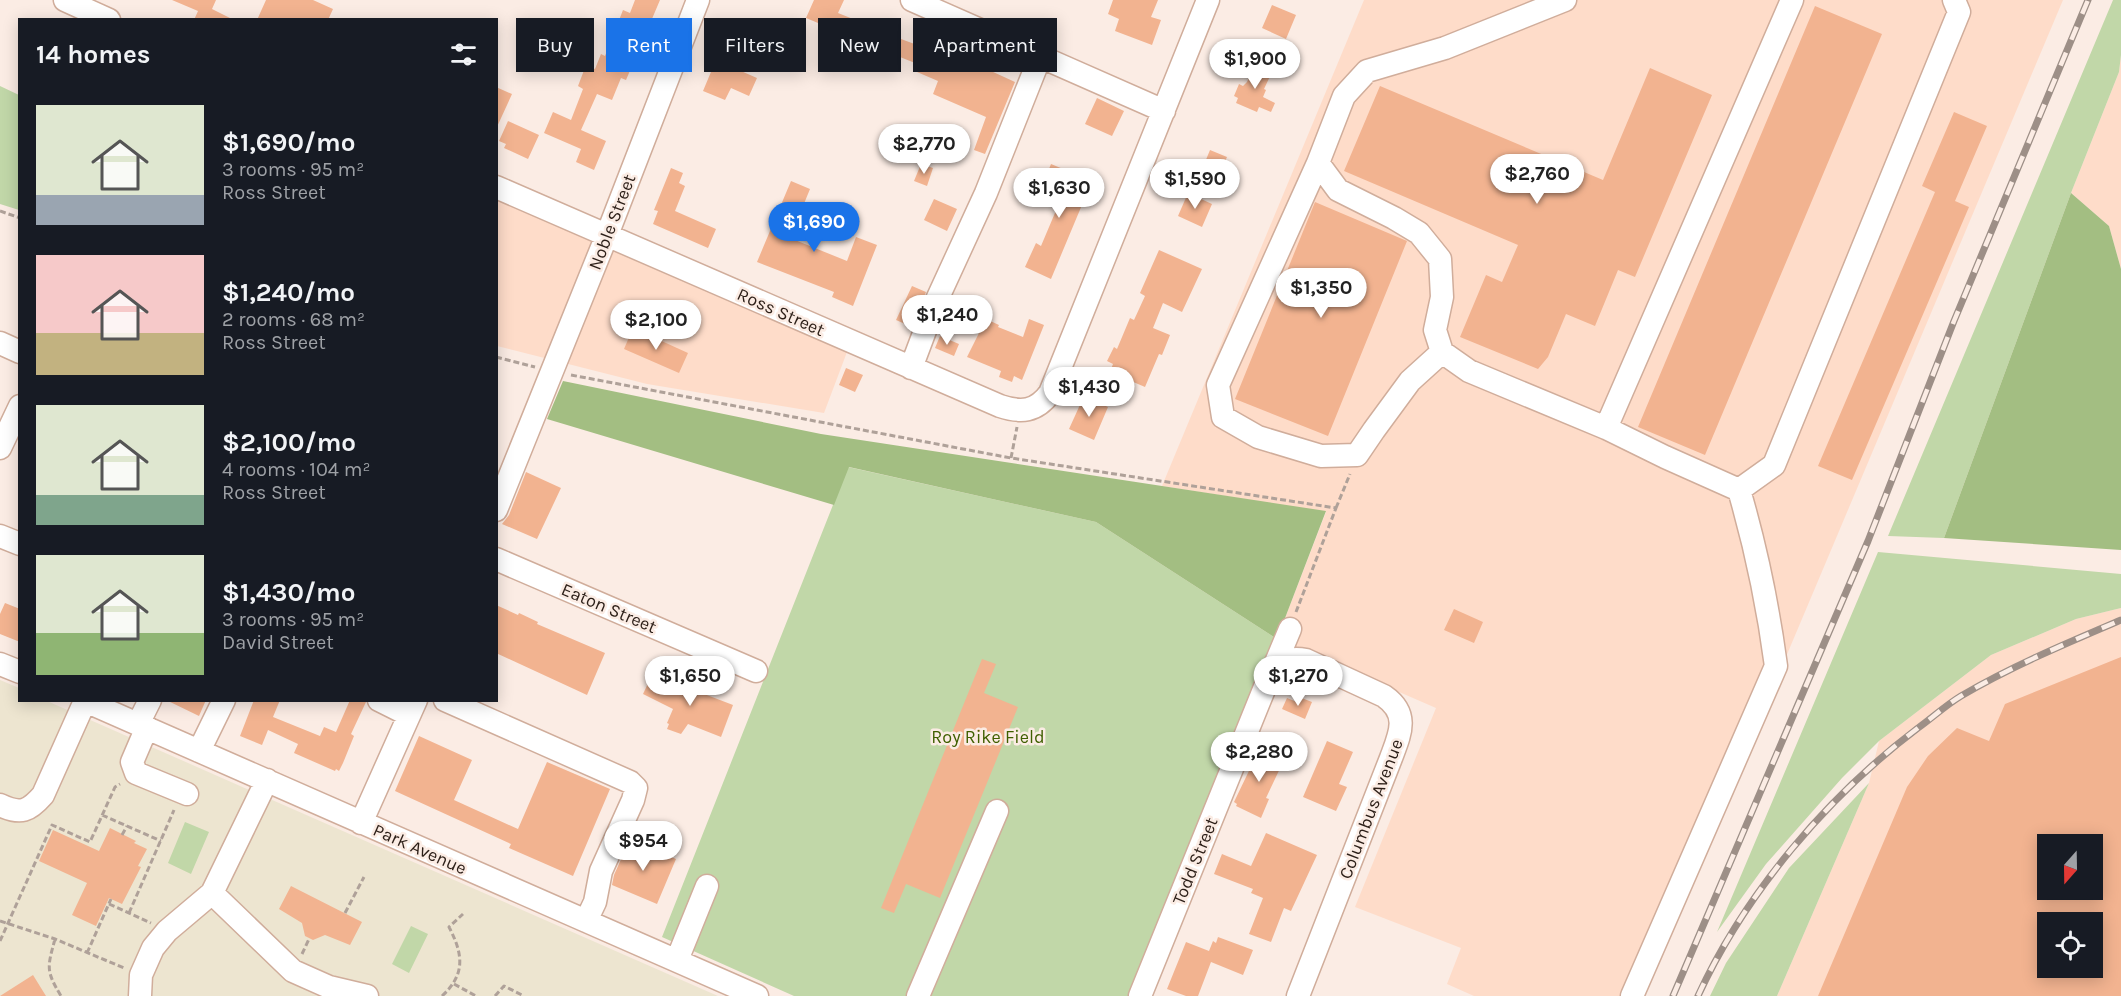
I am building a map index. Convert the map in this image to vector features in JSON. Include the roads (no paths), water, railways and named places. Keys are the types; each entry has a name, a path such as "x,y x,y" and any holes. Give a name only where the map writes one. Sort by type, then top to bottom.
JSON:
{"street":[{"path":"65,0 106,18"},
{"name":"Noble Street","path":"498,505 607,235 698,0"},
{"path":"912,0 952,18"},
{"path":"1057,64 1164,111 1208,0"},
{"path":"1442,352 1410,381 1357,455 1321,456 1258,437 1223,417 1218,385 1318,163 1344,96 1367,71 1445,48 1565,0"},
{"path":"1606,428 1792,0"},
{"path":"1739,490 1774,465 1959,12 1954,0"},
{"path":"911,368 935,304 987,193 1034,72"},
{"name":"Ross Street","path":"498,188 1000,406 1028,409 1046,399 1050,393 1164,111"},
{"path":"1318,163 1338,190 1419,233 1440,259 1443,297 1435,330 1442,352 1469,371 1606,428 1739,490 1752,531 1767,602 1776,666 1632,996"},
{"path":"0,343 18,351"},
{"path":"0,448 18,410"},
{"path":"0,536 18,543"},
{"name":"Eaton Street","path":"498,560 756,671"},
{"name":"Todd Street","path":"1140,996 1277,668 1290,629"},
{"name":"Columbus Avenue","path":"1277,668 1295,658 1306,660 1393,702 1399,712 1401,724 1401,732 1298,996"},
{"path":"0,664 18,671"},
{"path":"0,805 10,810 22,811 33,806 43,795 84,702"},
{"name":"Park Avenue","path":"86,702 757,996"},
{"path":"149,702 132,762 136,773 184,793"},
{"path":"199,751 223,702"},
{"path":"361,823 412,708 387,702"},
{"path":"450,702 630,782 636,788 633,800 601,871 595,902 586,921"},
{"path":"140,985 153,948 166,931 212,892 267,780"},
{"path":"918,996 997,811"},
{"path":"677,960 707,886"},
{"path":"212,892 293,971 329,987 367,996"}],"railway":[{"path":"1673,996 1868,541 1954,321 2088,0"},
{"path":"1698,996 1717,958 1765,884 1792,849 1852,784 1944,707 1961,696 2020,665 2121,620"}],"park label":[{"name":"Roy Rike Field","path":"988,737"}]}
